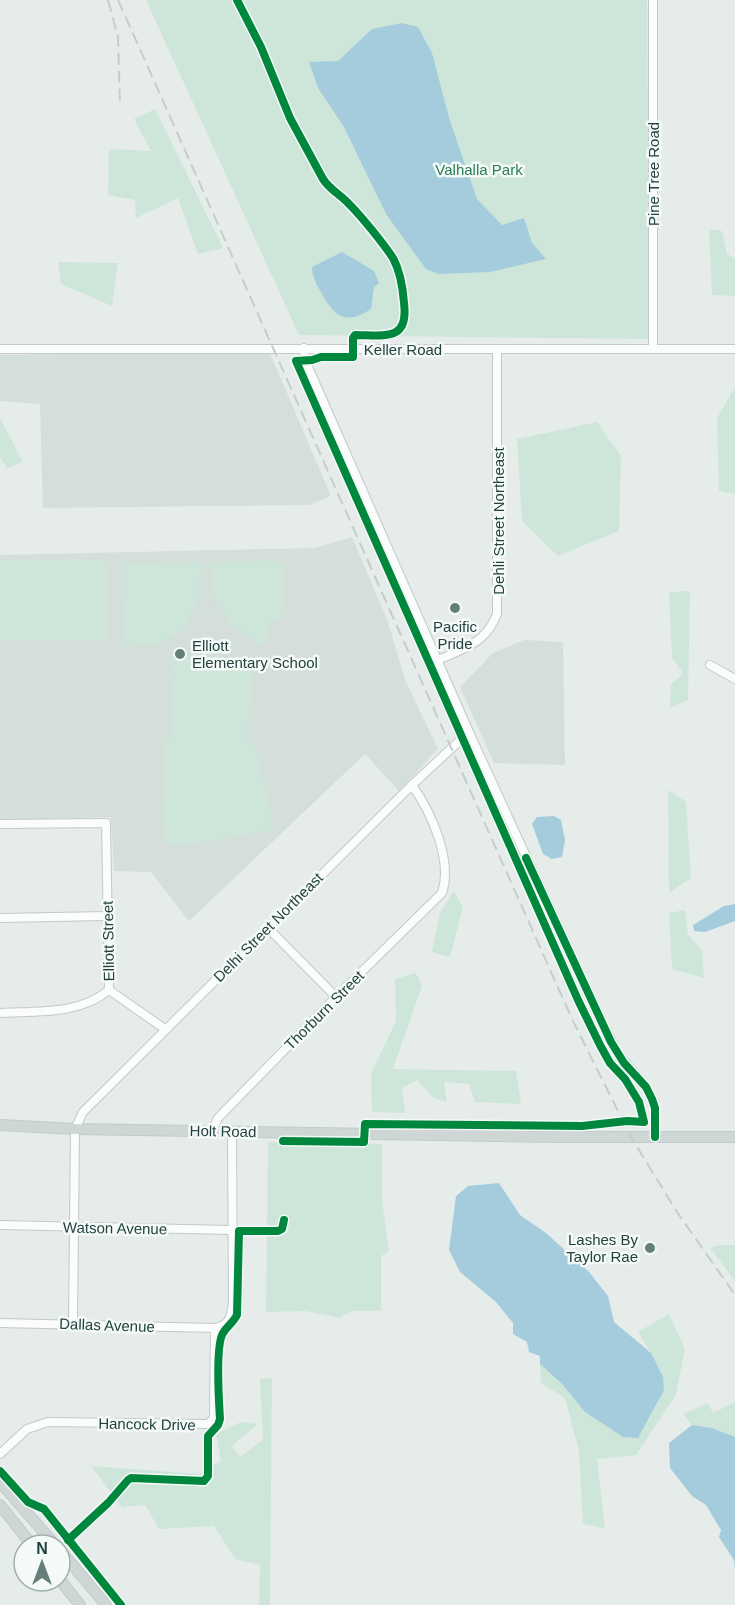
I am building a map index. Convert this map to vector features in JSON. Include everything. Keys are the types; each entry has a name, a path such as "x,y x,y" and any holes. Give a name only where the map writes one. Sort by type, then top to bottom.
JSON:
{"main road":[{"name":"Holt Road","path":"0,1125 75,1129 735,1137"},
{"path":"0,1482 45,1533"},
{"path":"0,1505 22,1533"},
{"path":"17,1527 24,1522 30,1522 43,1533"},
{"path":"72,1564 106,1605"},
{"path":"71,1593 81,1605"}],"street":[{"name":"Pine Tree Road","path":"652,0 653,349"},
{"path":"304,348 305,360 468,732 611,1042 624,1063 646,1086 652,1099 655,1108 655,1137"},
{"name":"Keller Road","path":"0,349 735,349"},
{"name":"Dehli Street Northeast","path":"438,660 484,637 493,626 497,614 497,349"},
{"path":"710,664 735,679"},
{"name":"Delhi Street Northeast","path":"75,1129 83,1112 165,1029 468,732"},
{"name":"Thorburn Street","path":"212,1131 218,1118 442,893 446,868 443,854 429,814 412,785"},
{"name":"Elliott Street","path":"0,824 106,823 109,990 165,1029"},
{"path":"0,918 107,916"},
{"path":"268,928 336,997"},
{"path":"0,1013 75,1007 89,1003 109,990"},
{"path":"74,1324 75,1129"},
{"path":"215,1328 229,1321 232,1313 232,1131"},
{"name":"Watson Avenue","path":"0,1225 231,1230"},
{"name":"Dallas Avenue","path":"0,1323 215,1328"},
{"name":"Hancock Drive","path":"0,1454 27,1429 48,1422 207,1424 213,1420 214,1415 215,1328"}],"shaded area":[{"path":"269,351 331,496 309,505 43,508 40,404 0,401 0,355"},
{"name":"Elliott Elementary School","path":"352,537 388,622 405,680 438,749 399,791 365,754 189,921 151,872 114,871 111,817 0,820 0,555 315,548"},
{"path":"524,640 563,642 565,765 494,763 460,687 493,653"}],"green space":[{"name":"Valhalla Park","path":"146,0 647,0 650,339 299,335"},
{"path":"155,109 223,248 198,254 178,198 136,218 135,200 108,195 109,149 151,151 134,119"},
{"path":"709,229 722,231 727,254 735,258 735,296 712,295"},
{"path":"58,262 118,263 112,306 61,284"},
{"path":"735,388 735,494 719,491 717,418"},
{"path":"0,418 23,462 7,468 0,457"},
{"path":"597,422 621,456 619,531 558,556 522,521 517,439"},
{"path":"0,560 104,560 108,565 108,640 0,640"},
{"path":"278,561 283,565 284,599 281,620 271,621 263,647 230,624 214,597 210,562"},
{"path":"201,562 199,598 185,628 159,645 124,646 121,568 126,563"},
{"path":"690,591 688,700 670,708 671,685 683,673 672,658 669,592"},
{"path":"173,651 254,663 246,740 256,748 274,829 195,843 168,844 164,840 163,738 171,738 170,656"},
{"path":"668,790 686,802 691,878 669,893"},
{"path":"454,891 463,907 450,957 432,952 440,913"},
{"path":"685,910 688,935 702,950 704,978 672,969 669,913"},
{"path":"416,973 422,986 393,1069 516,1071 521,1104 475,1102 469,1084 444,1082 447,1102 433,1098 417,1080 402,1088 405,1113 372,1112 371,1074 396,1021 395,979"},
{"path":"268,1142 382,1144 382,1200 389,1251 381,1256 381,1311 351,1311 340,1318 305,1311 266,1312"},
{"path":"719,1245 735,1245 735,1281 710,1248"},
{"path":"669,1314 685,1349 676,1395 636,1455 597,1459 605,1528 583,1524 579,1451 565,1398 541,1383 540,1364 562,1384 651,1353 638,1332"},
{"path":"272,1378 270,1605 259,1605 260,1565 235,1559 214,1526 159,1529 145,1505 122,1507 91,1466 199,1474 221,1461 216,1434 241,1422 258,1424 232,1446 240,1457 263,1440 260,1379"},
{"path":"735,1402 735,1437 712,1428 692,1425 683,1414 708,1403 713,1413"}],"water":[{"path":"402,23 418,27 432,53 450,121 477,199 502,225 524,218 532,243 546,259 490,272 438,274 426,269 386,214 344,127 318,88 309,62 338,61 372,29"},
{"path":"342,252 374,271 379,283 374,287 371,309 355,317 342,316 332,309 318,287 313,274 312,267"},
{"path":"554,816 561,820 565,840 562,857 552,859 543,854 532,824 537,817"},
{"path":"735,904 735,921 705,932 694,931 693,925 724,906"},
{"path":"499,1183 520,1215 546,1233 589,1272 608,1296 614,1322 651,1353 663,1377 664,1390 638,1438 623,1437 585,1412 562,1384 540,1364 540,1356 529,1352 527,1342 513,1334 513,1323 496,1302 460,1272 449,1250 456,1196 468,1186"},
{"path":"692,1425 712,1428 735,1437 735,1569 734,1560 719,1537 721,1530 706,1505 692,1496 670,1468 669,1443"}],"railway":[{"path":"108,0 118,37 120,106"},
{"path":"118,0 572,1019 631,1137 677,1212 735,1295"}],"cycle path":[{"path":"237,0 261,47 290,118 323,179 354,209 393,258 404,298 405,316 398,330 385,335 355,335 353,357 321,357 296,361 578,1000 610,1063 625,1079 639,1102 644,1122 627,1121 582,1126 365,1124 364,1142 283,1141"},
{"path":"526,858 611,1042 624,1063 646,1087 652,1099 655,1108 655,1137"},
{"path":"72,1536 131,1478 204,1481 208,1476 208,1436 218,1425 220,1419 219,1350 223,1333 237,1315 239,1231 278,1231 282,1229 284,1220"},
{"path":"0,1471 28,1502 44,1509 121,1605"}],"place":[{"name":"Pacific Pride","path":"455,608"},
{"name":"Elliott Elementary School","path":"180,654"},
{"name":"Lashes By Taylor Rae","path":"650,1248"}]}
